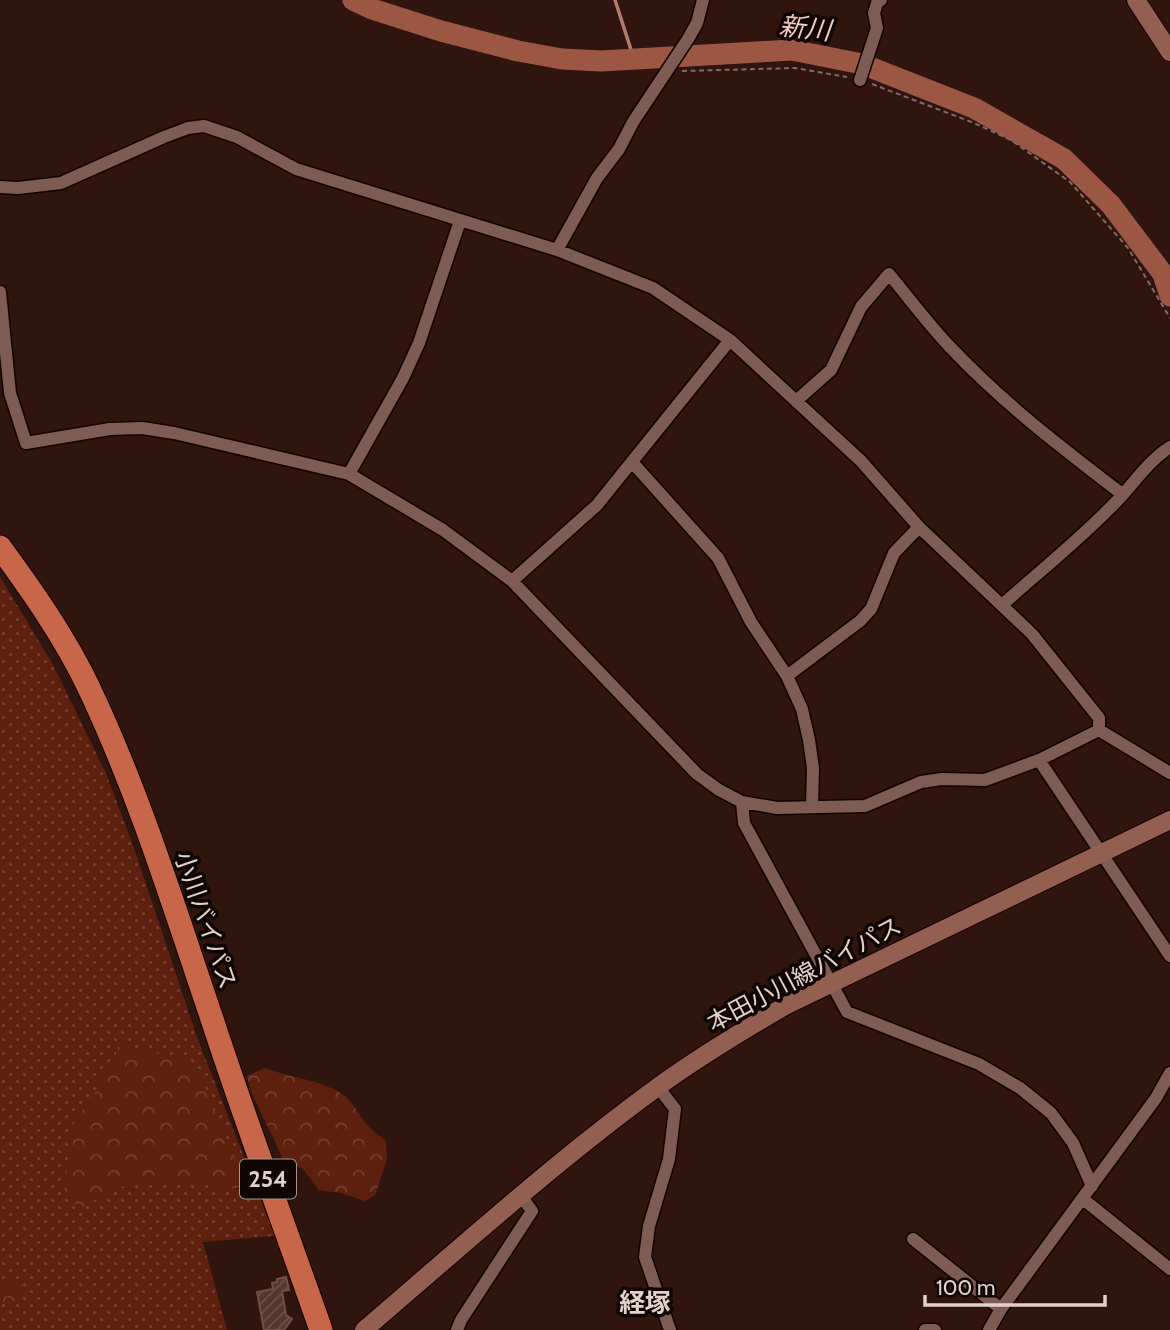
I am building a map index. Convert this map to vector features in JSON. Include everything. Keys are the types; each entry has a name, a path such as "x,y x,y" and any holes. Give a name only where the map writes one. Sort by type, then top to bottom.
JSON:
{"highway":[{"name":"小川バイパス","path":"0,547 61,637 87,684 117,749 141,810 321,1330"}],"main road":[{"path":"1136,0 1170,52"},
{"name":"本田小川線バイパス","path":"364,1330 521,1196 658,1087 737,1034 785,1006 1170,820"}],"street":[{"path":"557,250 597,178 619,149 633,122 688,39 703,0"},
{"path":"860,80 877,28 874,13 881,0"},
{"path":"0,187 18,188 61,183 164,137 188,128 204,126 237,137 296,169 557,250 653,288 730,340 861,461 919,527 1032,634 1099,718 1099,730"},
{"path":"349,474 403,378 427,319 460,221"},
{"path":"796,401 831,370 861,307 889,274 950,346 989,386 1039,430 1122,494"},
{"path":"0,292 5,387 26,443 110,429 142,428 349,474 443,530 512,581 697,774 742,802 777,808 865,806 921,782 942,779 985,780 1039,760 1099,730"},
{"path":"512,581 597,505 730,340"},
{"path":"1002,605 1086,532 1134,480 1170,447"},
{"path":"632,462 718,558 751,622 787,676 802,709 809,740 813,768 811,807"},
{"path":"787,676 860,621 871,609 894,553 919,527"},
{"path":"1099,730 1170,773"},
{"path":"1039,760 1170,956"},
{"path":"742,802 744,823 847,1012 979,1064 1020,1088 1051,1113 1073,1143 1092,1186"},
{"path":"989,1330 1156,1098 1170,1073"},
{"path":"658,1087 675,1109 669,1159 649,1226 645,1257 670,1330"},
{"path":"457,1330 532,1211 521,1196"},
{"path":"1083,1199 1170,1269"},
{"path":"913,1239 1001,1310"},
{"path":"925,1330 935,1330"}],"path":[{"path":"665,72 795,68 860,80 974,123 1011,140 1070,182 1128,248 1170,318"}],"green space":[{"path":"0,577 51,661 105,771 134,848 197,1037 275,1236 203,1242 227,1330 0,1330"},
{"path":"119,1044 189,1061 200,1073 218,1121 242,1171 242,1186 222,1191 199,1182 151,1183 114,1188 82,1208 64,1196 71,1127 98,1088 101,1075 111,1069"},
{"path":"265,1068 324,1085 342,1094 369,1127 386,1141 387,1159 375,1195 365,1201 341,1193 319,1190 302,1168 286,1165 252,1094 247,1076"},
{"path":"0,1280 12,1281 22,1286 16,1301 0,1302"}],"building":[{"path":"286,1277 289,1290 282,1291 286,1315 292,1319 284,1330 264,1330 257,1292 273,1289 272,1283"}],"waterway":[{"name":"新川","path":"353,0 372,9 441,31 518,51 562,59 601,61 792,50 862,64 974,108 1064,159 1111,205 1163,274 1170,296"},
{"path":"615,0 634,59"}],"district":[{"name":"経塚","path":"645,1303"}]}
